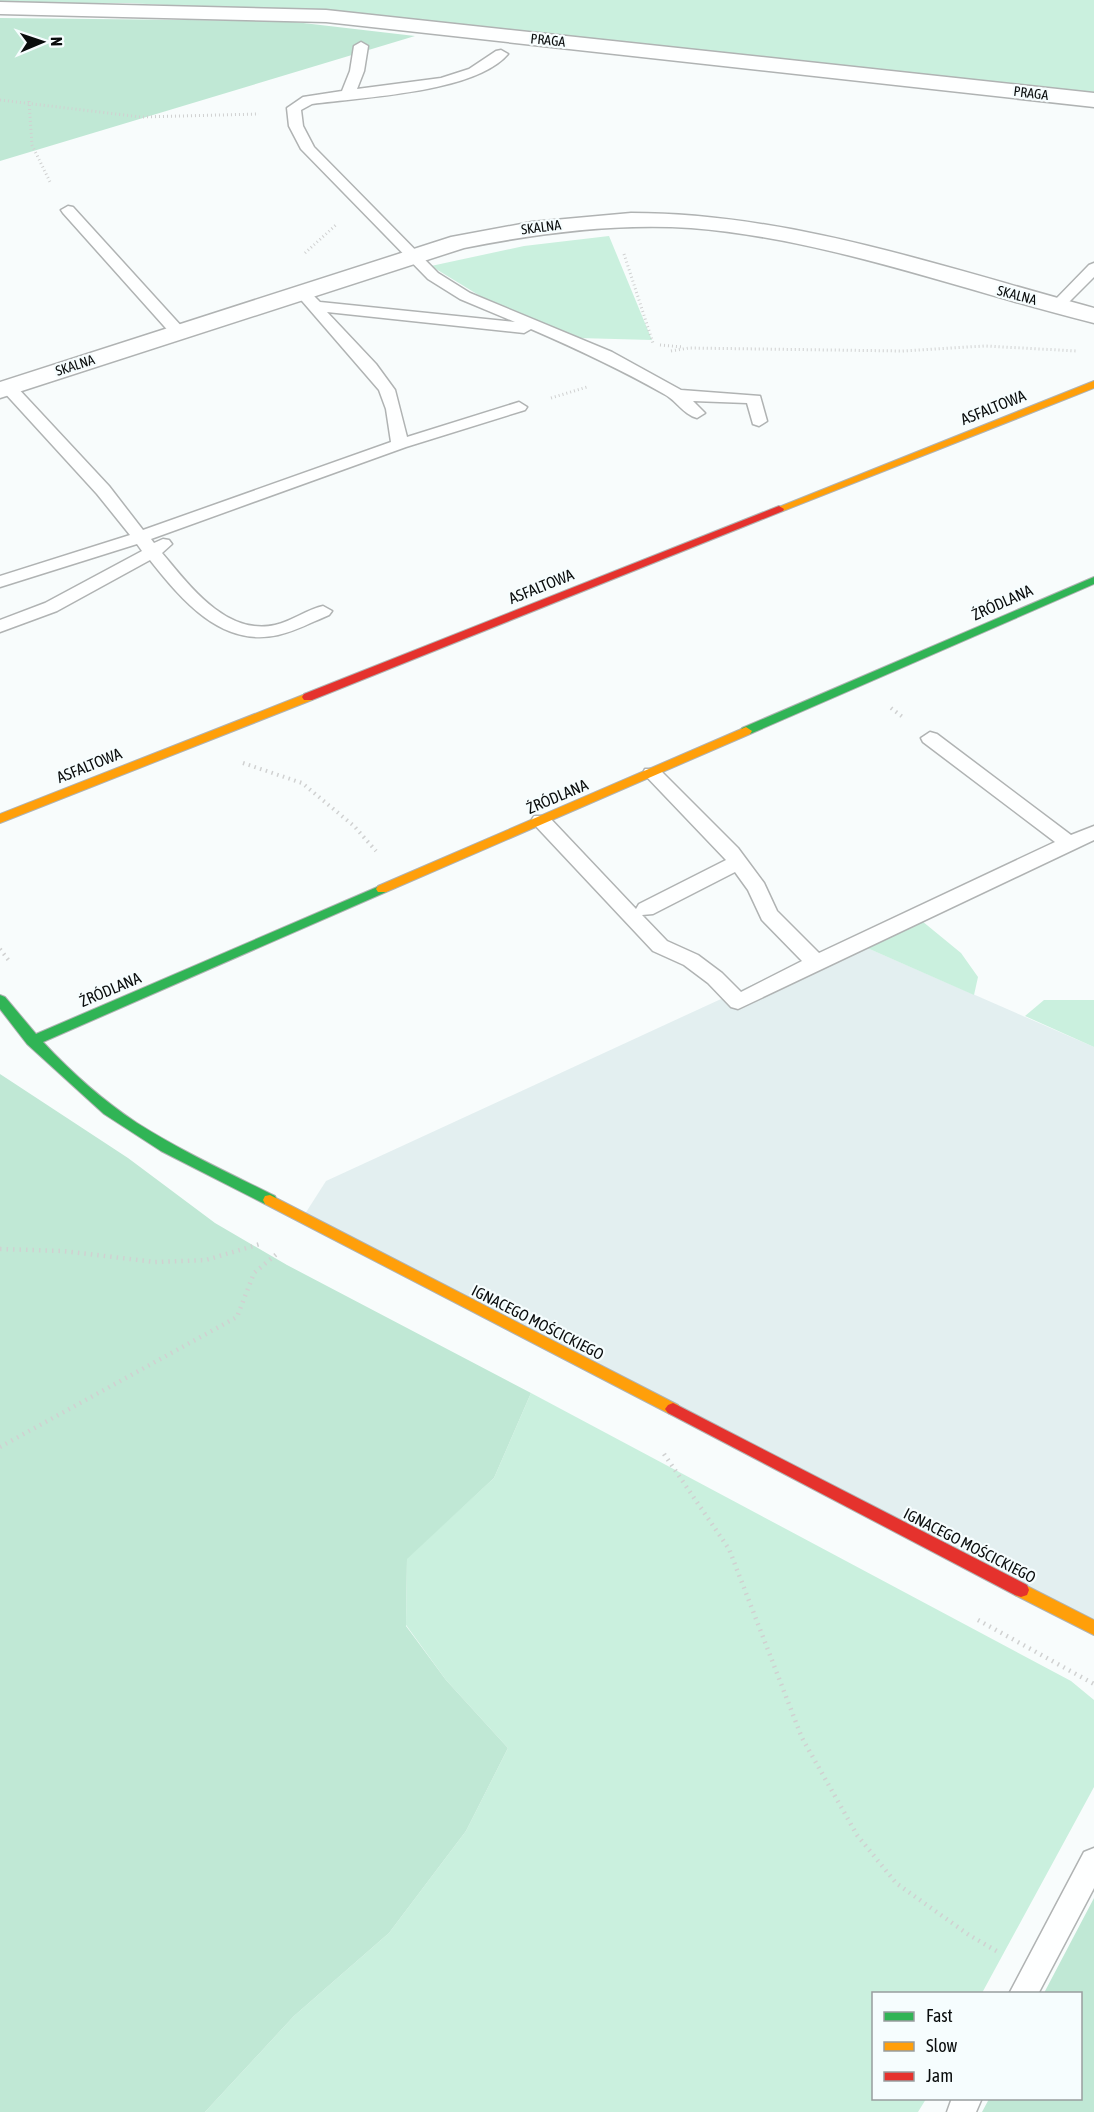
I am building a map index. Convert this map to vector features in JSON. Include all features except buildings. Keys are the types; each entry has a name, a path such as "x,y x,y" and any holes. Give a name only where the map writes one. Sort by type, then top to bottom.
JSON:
{"street":[{"name":"PRAGA","path":"0,8 326,16 1094,100"},
{"name":"SKALNA","path":"4,388 178,332 300,298 413,255 459,242 560,224 637,220 714,223 770,231 836,244 1094,316"},
{"name":"ASFALTOWA","path":"0,819 1094,384"},
{"name":"ŹRÓDLANA","path":"32,1041 1094,580"},
{"name":"IGNACEGO MOŚCICKIEGO","path":"0,1000 32,1041 90,1094 150,1138 1094,1628"}],"lane":[{"path":"348,94 357,71 361,46"},
{"path":"501,54 474,72 443,82 308,100 294,108 296,126 308,149 433,276 465,296 606,355 678,395 697,413"},
{"path":"68,210 178,332"},
{"path":"1057,306 1094,267"},
{"path":"300,298 550,332"},
{"path":"300,298 364,361 388,392 400,444"},
{"path":"4,388 103,490 186,591 214,616 233,627 272,631 323,611"},
{"path":"678,395 753,399 759,421"},
{"path":"0,582 140,537 400,444 519,407"},
{"path":"0,626 51,607 152,552 204,513"},
{"path":"930,738 1069,843"},
{"path":"651,773 738,862 757,888 769,915 816,963"},
{"path":"541,821 660,946 691,960 716,978 738,1002 1094,832"},
{"path":"646,909 738,862"},
{"path":"1029,1983 1094,1861"}],"path":[{"path":"0,100 29,101 123,116 163,119 260,114 294,108"},
{"path":"29,101 27,131 39,166 68,210"},
{"path":"300,298 275,285 287,270 344,217 370,210"},
{"path":"519,407 637,372 660,368 626,256 622,250"},
{"path":"689,348 902,351 985,346 1083,351"},
{"path":"257,768 302,783 354,826 402,881"},
{"path":"0,1249 63,1251 155,1262 207,1260 267,1242"},
{"path":"0,1447 237,1317 254,1273 289,1245"},
{"path":"658,1446 729,1549 802,1738 857,1835 897,1883 969,1935 1029,1983"}],"shaded area":[{"path":"849,940 1094,1047 1094,1625 303,1217 326,1181"}],"green space":[{"path":"0,0 1094,0 1094,92 294,11 126,3 0,4"},
{"path":"0,18 286,21 415,36 0,161"},
{"path":"609,236 652,340 578,338 485,299 431,266 524,246"},
{"path":"911,912 961,953 978,977 974,995 849,940"},
{"path":"1044,1000 1094,1000 1094,1047 1025,1016"},
{"path":"0,1074 128,1158 215,1223 287,1265 531,1393 494,1478 407,1559 406,1626 446,1680 508,1748 466,1831 389,1933 294,2016 205,2112 0,2112"},
{"path":"531,1393 1071,1681 1094,1700 1094,1787 983,1992 872,1992 872,2100 925,2100 918,2112 205,2112 294,2016 389,1933 466,1831 508,1748 446,1680 406,1625 407,1558 494,1478"},
{"path":"1094,1898 1094,2112 982,2112 988,2100 1082,2100 1082,1992 1045,1992"}],"traffic: fast":[{"path":"746,731 1094,580"},
{"path":"32,1041 382,889"},
{"path":"0,1000 69,1077 109,1110 166,1147 270,1200"}],"traffic: slow":[{"path":"779,509 1094,384"},
{"path":"0,819 308,697"},
{"path":"382,889 746,731"},
{"path":"270,1200 673,1409"},
{"path":"1021,1590 1094,1628"}],"traffic: jam":[{"path":"308,697 779,509"},
{"path":"673,1409 1021,1590"}]}
